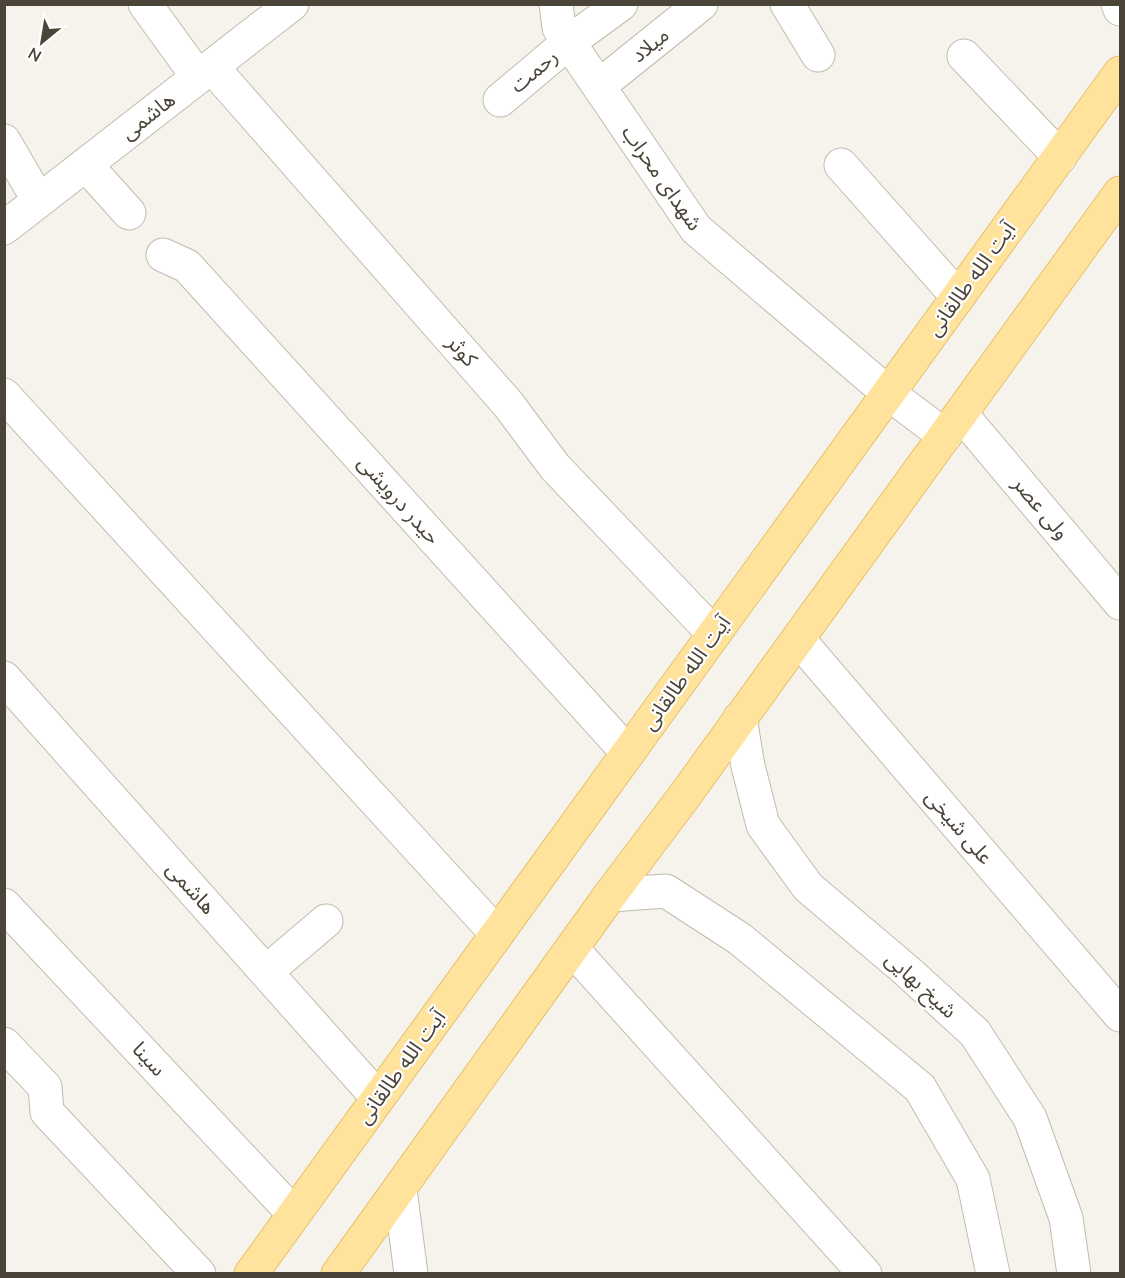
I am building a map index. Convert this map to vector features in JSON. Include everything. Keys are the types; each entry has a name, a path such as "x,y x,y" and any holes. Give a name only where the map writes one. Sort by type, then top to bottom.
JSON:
{"main road":[{"name":"آیت الله طالقانی","path":"251,1274 1120,73"},
{"path":"338,1274 1120,193"}],"street":[{"name":"کوثر","path":"145,4 508,404 555,467 714,634"},
{"name":"هاشمی","path":"4,228 292,4"},
{"name":"شهدای محراب","path":"556,4 559,28 696,229 888,393 953,425"},
{"name":"رحمت","path":"500,100 569,42 621,4"},
{"name":"میلاد","path":"599,86 701,4"},
{"path":"787,4 818,55"},
{"path":"1118,4 1120,9"},
{"path":"964,56 1059,157"},
{"path":"4,141 39,201"},
{"path":"86,165 129,213"},
{"path":"841,165 958,297"},
{"name":"حیدر درویشی","path":"163,255 187,266 628,753"},
{"path":"4,395 497,934"},
{"name":"ولی عصر","path":"953,425 1120,603"},
{"name":"علی شیخی","path":"798,639 1120,1015"},
{"name":"هاشمی","path":"4,678 378,1098"},
{"name":"شیخ بهایی","path":"740,718 748,766 763,825 808,887 907,971 975,1033 1030,1118 1066,1218 1080,1271"},
{"path":"610,896 666,891 740,939 920,1088 973,1179 993,1274"},
{"name":"سینا","path":"4,905 294,1214"},
{"path":"266,972 326,921"},
{"path":"573,950 865,1274"},
{"path":"4,1044 45,1087 46,1112 199,1274"},
{"path":"400,1189 411,1274"}]}
